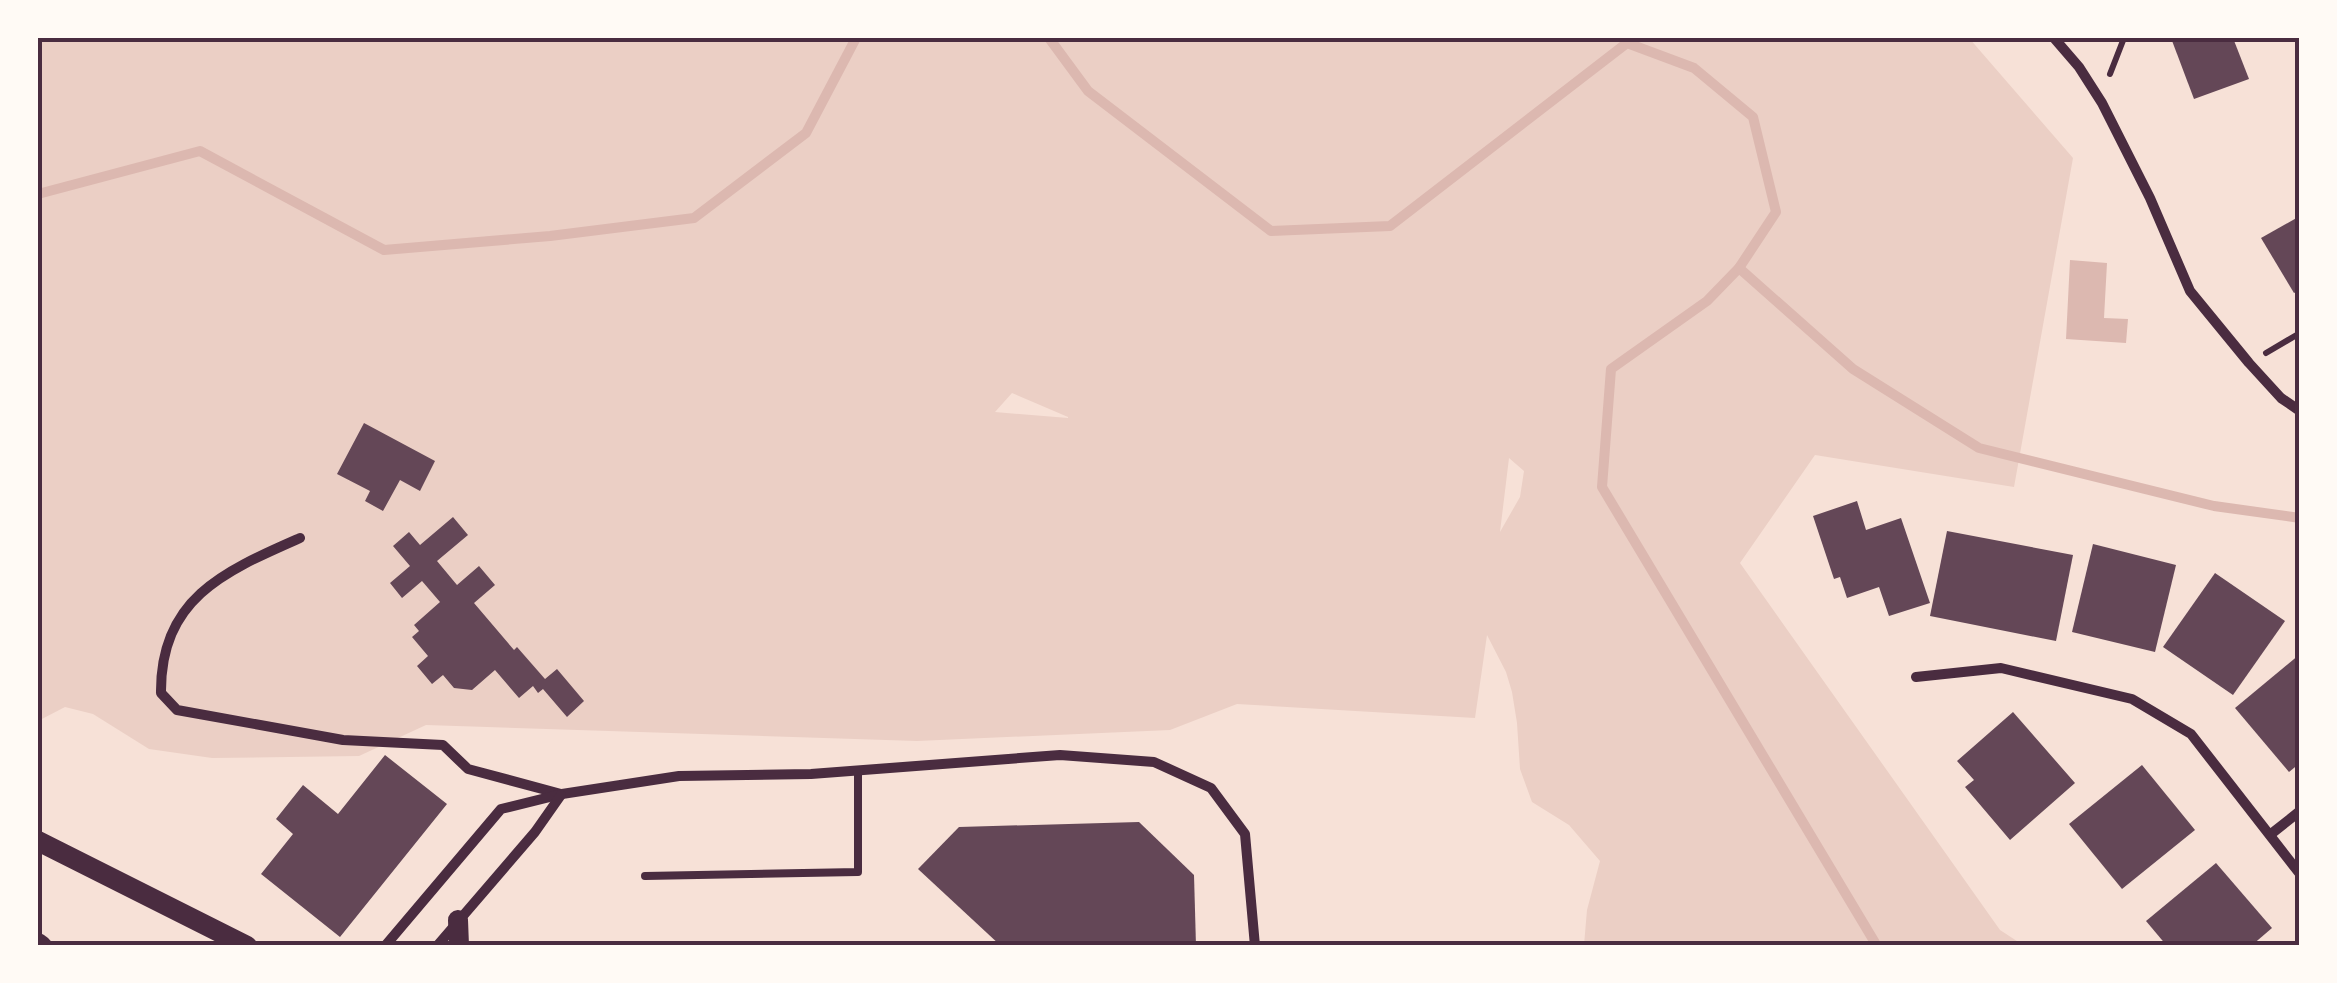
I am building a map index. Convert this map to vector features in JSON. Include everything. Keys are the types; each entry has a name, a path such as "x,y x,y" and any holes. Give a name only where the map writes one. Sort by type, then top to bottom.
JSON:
{"main road":[{"path":"38,841 248,946"},
{"path":"458,920 459,946"}],"street":[{"path":"2054,38 2102,103 2190,290 2249,363 2281,398 2300,411"},
{"path":"300,538 240,564 197,596 179,620 167,642 161,668 161,693 177,710 343,740 443,744 468,769 562,794"},
{"path":"1916,678 2001,668 2132,699 2191,734 2300,874"},
{"path":"385,946 501,809 562,794 680,776 811,774 1060,755 1154,762 1211,788 1245,834 1254,946"},
{"path":"438,946 535,832 562,794"},
{"path":"2271,834 2300,811"}],"lane":[{"path":"645,876 858,872 858,770"}],"path":[{"path":"2102,103 2124,38"},
{"path":"2249,363 2300,332"}],"shaded area":[{"path":"38,38 1969,38 2073,158 2014,487 1815,455 1740,563 2000,930 2023,945 1584,945 1587,910 1600,861 1569,825 1532,802 1520,769 1512,692 1487,635 1475,718 1237,704 1170,730 917,741 426,725 359,756 212,758 149,749 93,714 65,707 38,721","holes":["1012,393 1068,417 1068,418 995,412","1509,458 1524,471 1520,497 1500,532"]},
{"path":"2070,260 2107,263 2104,318 2128,319 2126,343 2066,339"}],"building":[{"path":"2171,38 2233,38 2249,79 2194,99"},
{"path":"2300,216 2300,290 2294,293 2261,238"},
{"path":"364,423 435,461 420,491 400,480 383,511 365,501 370,491 337,474"},
{"path":"1857,501 1866,530 1901,518 1930,603 1889,616 1879,587 1847,598 1840,577 1834,579 1813,516"},
{"path":"453,517 468,535 437,561 457,585 479,566 495,585 474,603 545,679 557,669 584,701 567,717 543,689 538,693 533,686 519,698 495,670 472,690 454,688 443,675 432,684 417,666 428,656 412,637 419,631 414,625 440,602 422,581 402,598 390,583 410,566 393,546 409,532 420,545"},
{"path":"1947,531 2073,555 2056,641 1930,616"},
{"path":"2093,544 2176,565 2155,652 2072,632"},
{"path":"2215,573 2285,621 2233,695 2163,647"},
{"path":"2300,654 2300,763 2289,772 2235,708"},
{"path":"2013,712 2075,783 2010,840 1965,787 1974,780 1957,761"},
{"path":"385,755 447,804 340,937 261,874 293,834 276,819 303,785 338,814"},
{"path":"2142,765 2195,830 2122,889 2069,824"},
{"path":"1139,822 1194,875 1196,946 1001,946 918,869 959,827"},
{"path":"2216,863 2272,928 2251,946 2167,946 2146,921"}],"waterway":[{"path":"38,194 200,151 384,250 550,236 694,218 806,133 856,38"},
{"path":"1049,38 1088,91 1271,231 1390,226 1627,43 1694,68 1753,117 1776,212 1739,268 1707,301 1611,369 1602,487 1877,946"},
{"path":"1739,268 1853,369 1979,448 2214,506 2300,518"}]}
